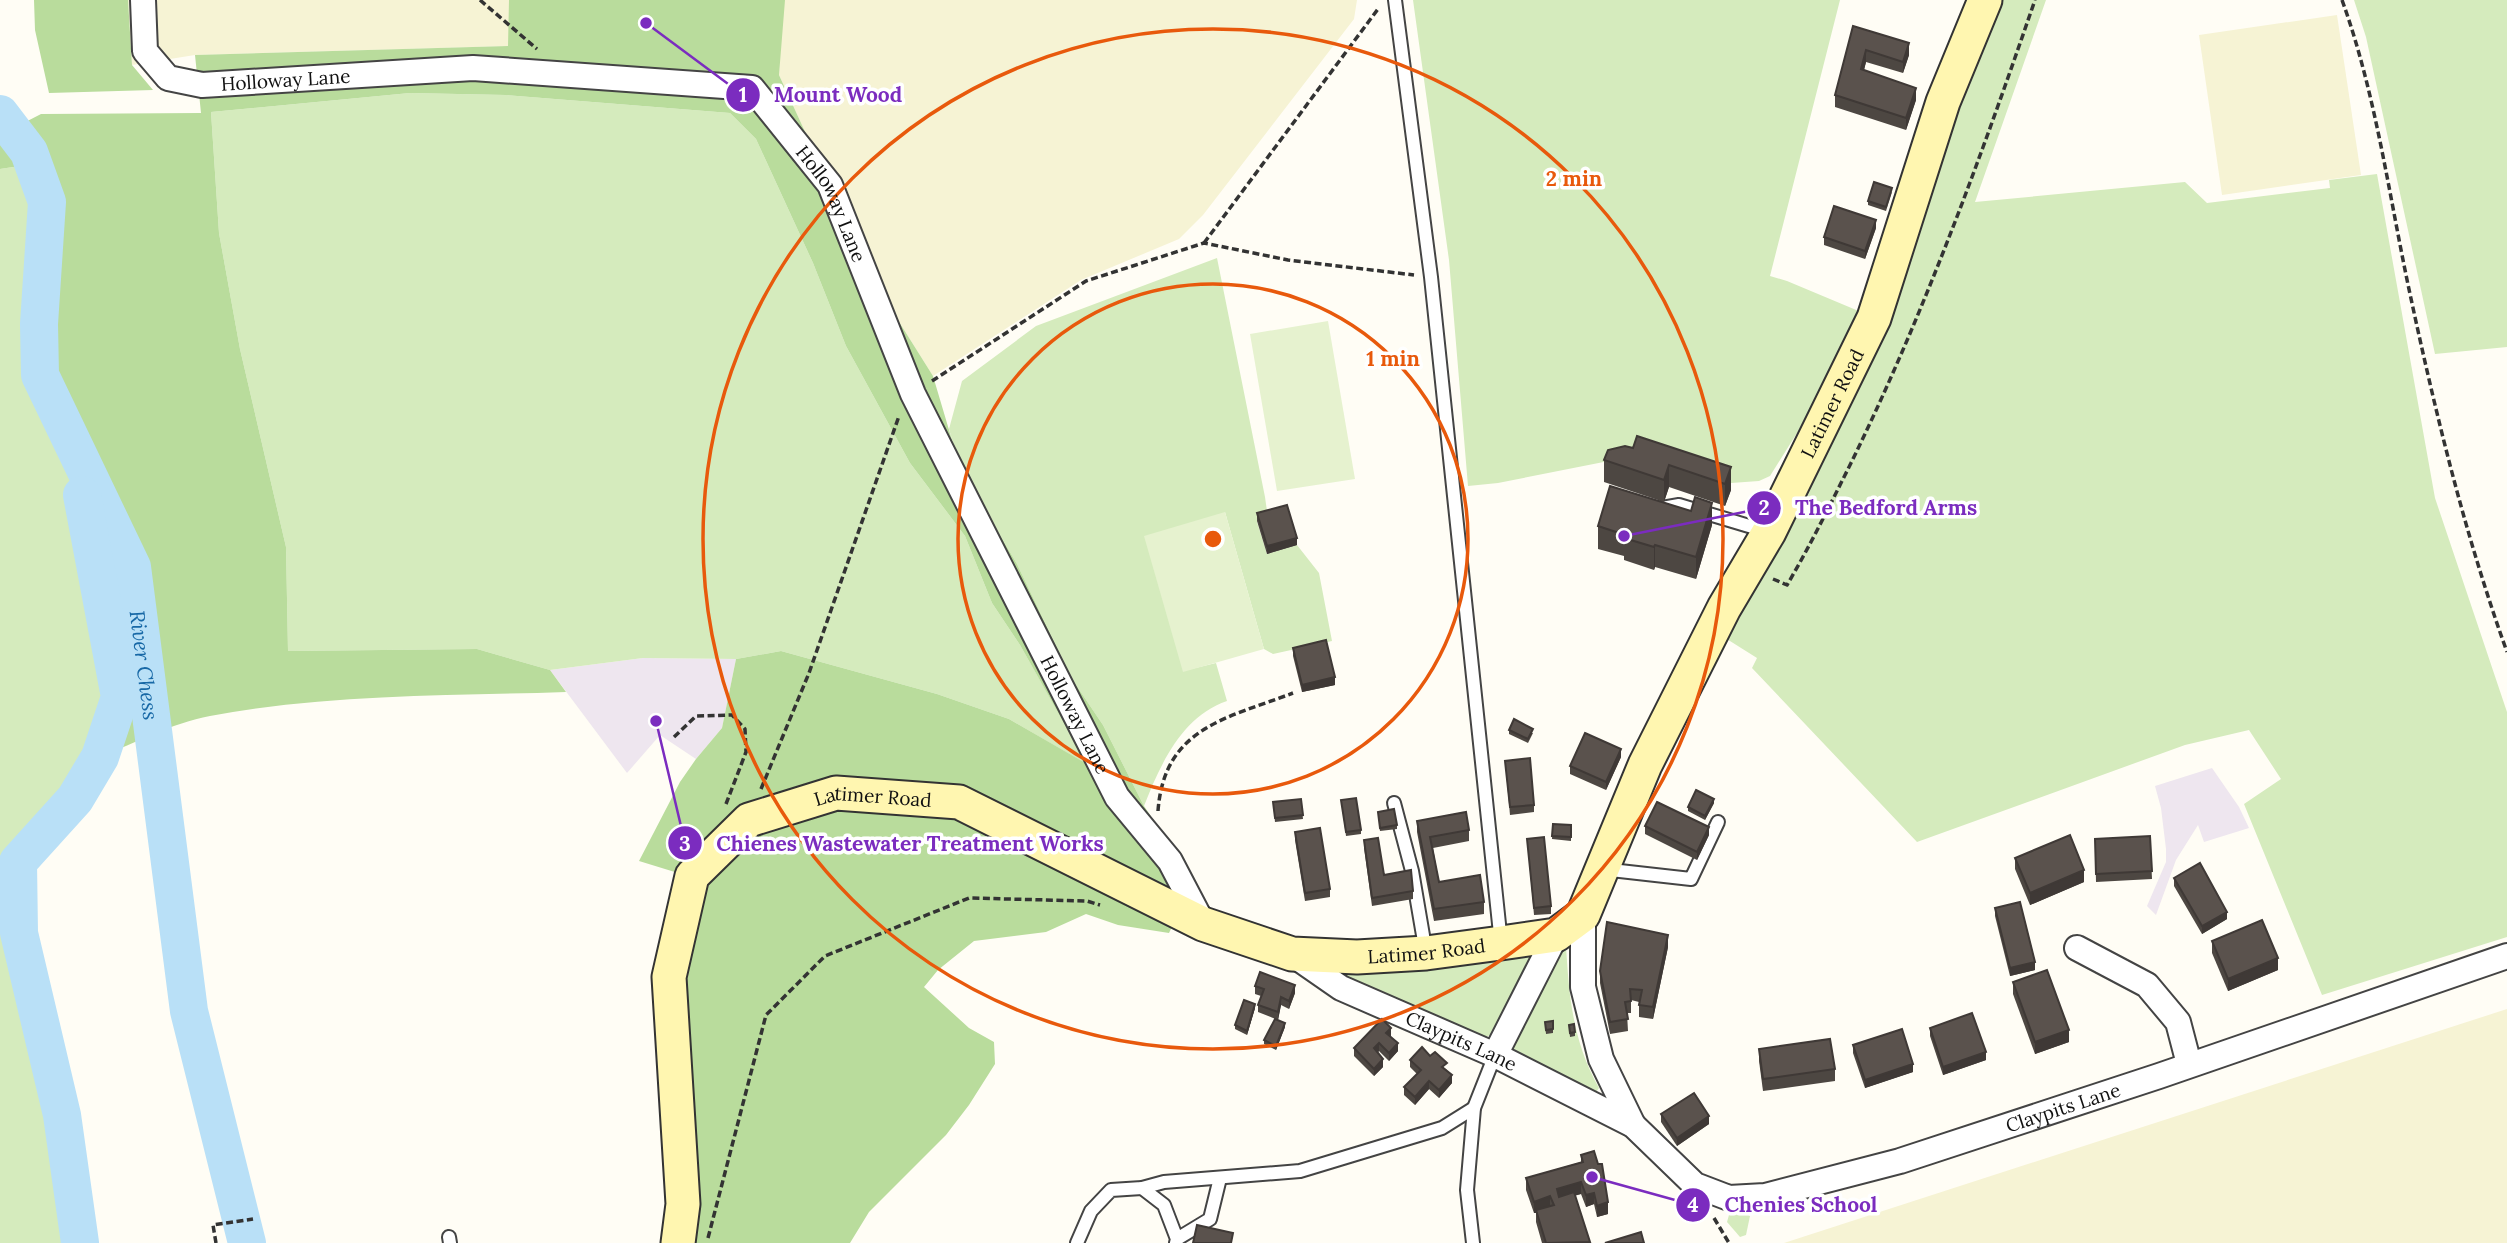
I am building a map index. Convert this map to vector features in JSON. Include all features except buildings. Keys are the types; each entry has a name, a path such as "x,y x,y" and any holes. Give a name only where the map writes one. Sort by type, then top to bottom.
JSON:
{"street":[{"name":"Holloway Lane","path":"143,0 145,51 169,78 202,85 473,68 752,88 830,185 913,394 1117,797 1170,860 1203,924"},
{"name":"Latimer Road","path":"678,1243 683,1204 669,977 692,876 736,815 836,793 959,802 1203,924 1292,954 1357,957 1426,953 1501,943 1556,934 1583,915 1645,765 1724,608 1769,532 1874,318 1943,102 1985,0"},
{"name":"Claypits Lane","path":"1583,915 1586,999 1601,1059 1633,1125"},
{"path":"1495,1055 1556,934"},
{"path":"2077,948 2147,985 2178,1022 2189,1064"},
{"name":"Claypits Lane","path":"1292,954 1341,988 1495,1055 1633,1125 1695,1185 1729,1198 1765,1196 1900,1161 2159,1076 2507,956"}],"lane":[{"path":"1395,0 1431,277 1501,943"},
{"path":"1652,505 1663,509 1679,505 1769,532"},
{"path":"1394,803 1412,871 1426,953"},
{"path":"1602,869 1691,878 1717,822"},
{"path":"1473,1243 1467,1191 1474,1108 1495,1055"},
{"path":"1077,1243 1091,1211 1111,1190 1142,1188 1164,1182 1300,1171 1442,1128 1474,1108"},
{"path":"1142,1188 1164,1205 1177,1241 1210,1219 1220,1178"}],"path":[{"path":"480,0 567,75"},
{"path":"1204,243 1385,0"},
{"path":"1749,566 1787,585 1808,550 1893,376 1948,240 2035,0"},
{"path":"2342,0 2352,29 2386,169 2410,294 2456,493 2507,652"},
{"path":"736,815 809,673 905,400 1086,281 1204,243 1288,260 1431,277"},
{"path":"1161,822 1158,809 1163,779 1181,747 1204,727 1293,693"},
{"path":"674,737 696,716 732,715 745,729 746,752 736,815"},
{"path":"706,1243 766,1015 825,956 969,898 1087,901 1101,905"},
{"path":"216,1243 213,1225 253,1219"}],"shaded area":[{"path":"128,0 509,0 509,46 195,55 132,65"},
{"path":"782,0 1357,0 1354,19 1203,215 1179,239 1081,280 933,376 874,282 779,75"},
{"path":"2337,15 2361,175 2222,195 2199,35"},
{"path":"643,658 736,659 722,728 696,759 660,735 627,773 550,670"},
{"path":"2212,768 2239,807 2249,828 2204,842 2198,825 2176,860 2156,915 2147,906 2166,862 2166,849 2161,808 2155,786"},
{"path":"2507,1009 2507,1243 1784,1243"}],"green space":[{"path":"34,0 128,0 132,65 153,90 49,93 35,30"},
{"path":"509,0 785,0 779,75 874,282 933,376 960,467 1017,564 1072,679 1103,725 1144,806 1185,867 1175,904 961,797 835,788 678,873 639,861 680,782 722,728 736,659 781,651 937,694 1009,719 1087,764 1020,645 992,603 965,536 910,463 846,346 813,263 756,139 730,113 506,95 410,93 211,112 219,233 240,349 286,547 288,651 477,649 550,670 566,692 388,697 254,709 182,723 100,757 120,697 74,448 40,375 39,324 45,197 33,164 0,169 0,131 12,129 41,114 201,113 195,55 508,46"},
{"path":"1413,0 1840,0 1770,276 1861,312 1797,433 1770,476 1759,481 1731,483 1634,456 1498,483 1468,486 1449,260"},
{"path":"1995,0 2046,0 1975,202 2185,182 2207,203 2330,188 2329,180 2377,174 2435,498 2507,712 2507,937 2322,995 2244,804 2281,779 2249,730 2185,745 1917,842 1752,668 1757,658 1722,636"},
{"path":"2354,0 2507,0 2507,347 2435,354 2366,37"},
{"path":"410,93 506,95 730,113 756,139 813,263 846,346 910,463 965,536 992,603 1020,645 1088,765 1009,719 937,694 781,651 736,659 643,658 550,670 477,649 288,651 286,547 240,349 219,233 211,112"},
{"path":"33,164 47,202 40,375 73,446 120,697 100,757 75,799 18,862 19,933 62,1115 80,1243 0,1243 0,169"},
{"path":"1217,258 1265,497 1268,518 1257,522 1267,554 1297,545 1319,573 1332,641 1273,654 1264,649 1225,512 1183,671 1216,663 1227,701 1211,708 1185,730 1165,759 1144,806 1103,725 1072,679 1017,564 960,467 949,429 962,381 1036,326"},
{"path":"1328,321 1355,479 1277,491 1250,334"},
{"path":"1225,512 1264,649 1183,672 1144,536"},
{"path":"838,797 958,805 1178,914 1169,933 1118,925 1086,914 1046,932 974,941 938,970 924,987 969,1028 994,1042 995,1064 946,1135 869,1212 850,1243 685,1243 673,978 697,878 752,822"},
{"path":"1566,945 1574,1019 1583,1054 1599,1088 1596,1092 1516,1052 1511,1043 1555,951"},
{"path":"1535,953 1498,1032 1483,1038 1340,981 1333,966"},
{"path":"1742,1211 1750,1216 1746,1235 1740,1237 1727,1222 1729,1215"}],"waterway":[{"name":"River Chess","path":"0,114 29,152 47,202 39,324 40,375 132,567 189,1011 247,1243"},
{"path":"80,1243 62,1115 19,933 18,862 75,799 100,757 120,697 82,495"}],"place":[{"name":"Mount Wood","path":"646,23"},
{"name":"The Bedford Arms","path":"1624,536"},
{"name":"Chienes Wastewater Treatment Works","path":"656,721"},
{"name":"Chenies School","path":"1592,1177"}]}
